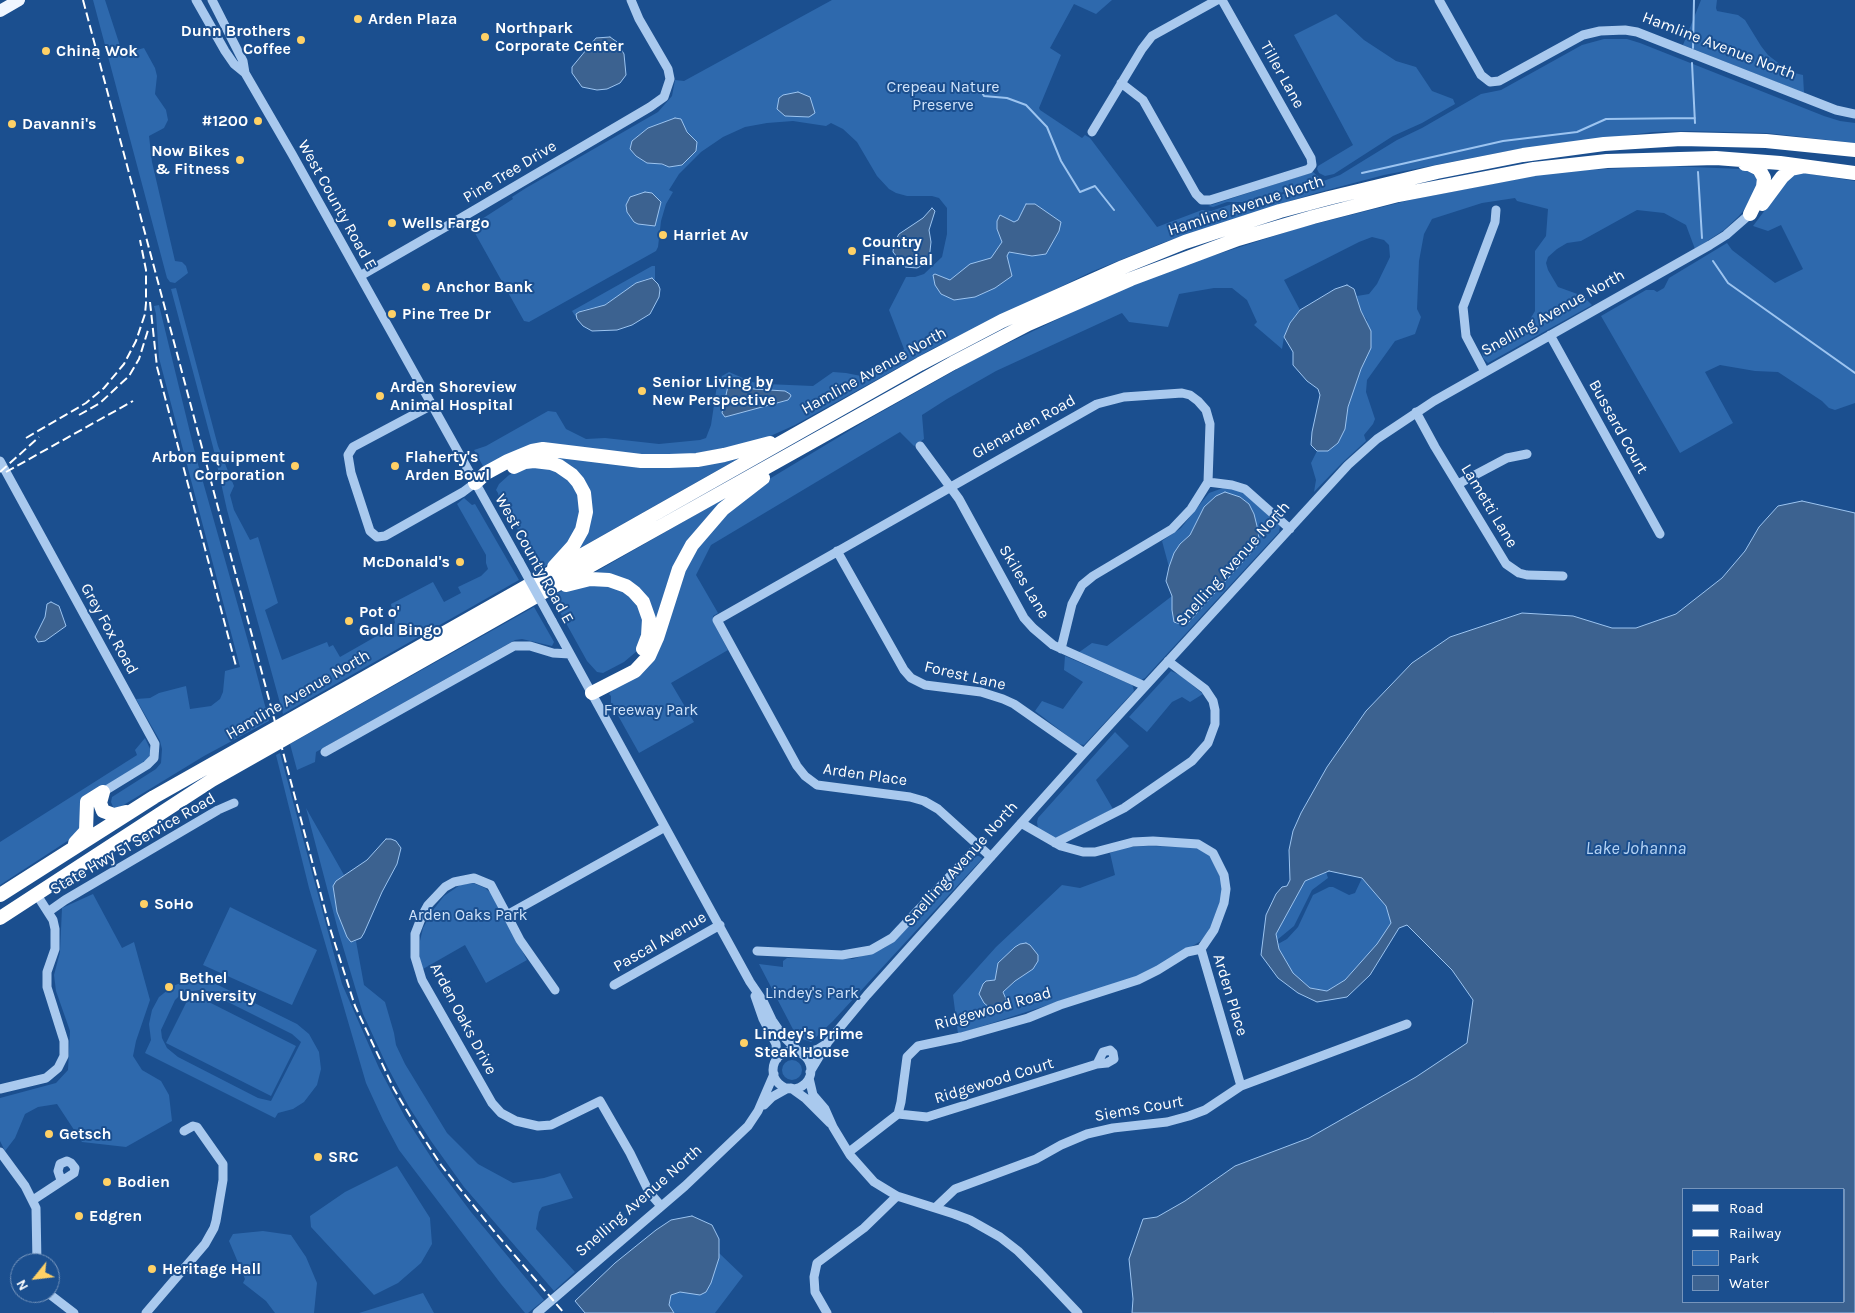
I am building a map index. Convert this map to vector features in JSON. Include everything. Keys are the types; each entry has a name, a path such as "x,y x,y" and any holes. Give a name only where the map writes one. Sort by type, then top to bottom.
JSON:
{"highway":[{"name":"Hamline Avenue North","path":"0,895 132,811 787,439 973,336 1078,286 1185,242 1280,211 1329,198 1437,172 1523,155 1604,144 1681,139 1796,143 1855,150"},
{"name":"Hamline Avenue North","path":"0,918 212,780 549,589 953,363 1028,324 1131,279 1238,239 1364,203 1439,186 1526,170 1607,161 1700,158 1761,161 1804,166"},
{"path":"1700,158 1749,164 1759,169 1764,178 1763,187 1750,214"},
{"path":"1750,214 1761,206 1790,169 1804,166 1855,173"},
{"path":"475,483 486,473 508,461 532,451 544,449 641,461 697,460 787,439"},
{"path":"590,690 635,670 649,656 657,638 679,569 692,545 723,509 809,444"},
{"path":"475,483 490,482 517,466 534,461 559,466 578,482 586,502 585,521 578,538 548,574"},
{"path":"549,589 580,581 609,580 626,586 634,592 647,610 648,636 641,652 627,665 590,690"},
{"path":"103,792 100,803 103,811 114,816 132,811"},
{"path":"60,857 86,831 88,822 86,813 87,802 103,792"}],"main road":[{"path":"0,12 20,0"}],"street":[{"name":"West County Road E","path":"196,0 225,51 234,64 245,73"},
{"name":"West County Road E","path":"212,0 243,61 245,73 432,404 750,982 783,1036 800,1053"},
{"name":"Pine Tree Drive","path":"360,276 650,107 664,97 669,86 668,69 631,0"},
{"path":"1092,132 1142,49 1152,36 1217,0"},
{"name":"Tiller Lane","path":"1222,0 1311,158 1312,166"},
{"name":"Hamline Avenue North","path":"1439,0 1481,75 1490,82 1500,81 1583,35 1600,31 1625,30 1637,32 1836,110 1855,114"},
{"name":"Hamline Avenue North","path":"1121,83 1143,100 1196,194 1202,200 1210,200 1309,170 1312,166"},
{"path":"1485,372 1466,336 1463,307 1495,222 1496,210"},
{"name":"Snelling Avenue North","path":"810,1075 828,1042 867,994 1084,753 1348,465 1378,439 1416,412 1710,246 1750,214"},
{"name":"Bussard Court","path":"1550,335 1660,534"},
{"name":"Glenarden Road","path":"717,620 1096,404 1124,397 1182,393 1190,395 1203,404 1208,416 1210,434 1208,482"},
{"path":"432,404 353,447 348,455 351,472 370,531 377,537 385,536 463,492 475,483"},
{"name":"Lametti Lane","path":"1416,412 1506,564 1519,573 1527,575 1563,576"},
{"name":"Skiles Lane","path":"920,446 950,486 1024,618 1042,637 1061,649 1145,686"},
{"path":"1458,484 1507,458 1527,454"},
{"name":"Grey Fox Road","path":"0,461 155,744 154,758 147,765 103,792"},
{"path":"1061,649 1074,598 1082,585 1093,576 1172,529 1190,509 1208,482 1232,485 1245,489 1290,529"},
{"name":"Forest Lane","path":"838,551 904,670 911,678 925,685 980,692 1004,699 1084,753"},
{"name":"Arden Place","path":"717,620 797,766 805,776 818,785 910,797 924,801 938,809 991,856"},
{"path":"324,752 514,646 530,646 570,654"},
{"path":"1055,843 1124,808 1192,761 1208,743 1215,724 1213,701 1205,689 1168,661"},
{"name":"State Hwy 51 Service Road","path":"48,912 64,900 218,810 234,803"},
{"name":"Arden Place","path":"1021,823 1055,843 1083,852 1095,852 1133,842 1153,841 1198,844 1209,849 1222,869 1226,889 1224,903 1214,930 1200,949 1241,1086"},
{"path":"555,990 520,940 507,915 665,827"},
{"name":"Snelling Avenue North","path":"757,951 842,955 871,950 892,938 979,845"},
{"name":"Arden Oaks Drive","path":"507,915 492,885 486,881 466,878 445,887 428,906 415,934 415,957 422,980 486,1094 501,1113 526,1124 538,1126 551,1125 600,1101 630,1153 649,1192 661,1206"},
{"path":"0,1089 46,1078 58,1068 64,1056 63,1035 47,987 47,972 56,940 53,920 37,895"},
{"name":"Pascal Avenue","path":"614,984 720,925"},
{"name":"Ridgewood Road","path":"898,1114 902,1102 907,1057 918,1046 962,1037 1028,1018 1060,1005 1138,980 1187,952 1200,949"},
{"name":"West County Road E","path":"750,982 763,1019 776,1044 776,1059"},
{"name":"Siems Court","path":"936,1207 956,1189 1036,1159 1077,1138 1099,1131 1167,1122 1189,1116 1205,1110 1241,1086 1407,1024"},
{"name":"Snelling Avenue North","path":"800,1053 818,1049 828,1042"},
{"path":"833,1127 805,1098 777,1082 774,1074 776,1059 786,1052 800,1053 808,1060 813,1095 825,1109 833,1127 854,1161 874,1182 897,1196 936,1207 970,1220 1000,1237 1023,1256 1078,1313"},
{"name":"Ridgewood Court","path":"898,1114 927,1118 1097,1064"},
{"name":"Snelling Avenue North","path":"536,1313 661,1206 721,1153 748,1126 758,1111 774,1074"},
{"path":"789,1088 800,1086 810,1075"},
{"name":"Snelling Avenue North","path":"758,1111 772,1097 789,1088"},
{"path":"849,1152 898,1114"},
{"path":"146,1313 205,1244 216,1221 223,1180 222,1164 197,1127 193,1126 184,1131"},
{"path":"0,1152 34,1200 37,1211 37,1253"},
{"path":"34,1200 61,1180"},
{"path":"827,1313 815,1292 814,1277 817,1263 864,1228 897,1196"},
{"path":"60,1302 74,1313"}],"green space":[{"path":"93,0 105,0 123,55 127,56 133,51 144,48 155,68 157,76 155,94 166,110 168,120 164,128 149,136 152,162 175,261 182,262 186,266 188,273 175,283 170,282 167,278"},
{"name":"Crepeau Nature Preserve","path":"832,0 1112,0 1096,14 1074,4 1050,48 1061,55 1039,108 1082,138 1085,135 1090,138 1157,227 1202,210 1211,211 1235,203 1246,205 1340,175 1397,140 1481,94 1501,90 1582,45 1604,39 1627,39 1640,43 1824,116 1855,123 1855,143 1766,133 1653,132 1508,151 1384,175 1316,193 1228,221 1162,243 1091,272 934,348 795,425 757,442 664,459 550,446 489,466 483,466 474,450 486,446 548,411 556,412 566,429 586,439 605,438 659,444 700,440 706,438 711,425 717,385 722,376 729,372 752,382 813,386 833,372 861,376 898,358 904,349 889,310 906,277 924,274 942,257 947,234 947,208 939,198 932,196 907,196 889,189 877,176 857,142 843,129 831,123 826,126 793,121 767,123 745,127 723,137 701,152 679,174 669,190 673,192 666,204 661,221 656,251 529,322 524,321 471,226 513,199 512,197 526,188 658,112 672,96 675,80 684,81","holes":["675,118 697,142 696,151 682,165 669,167 636,156 631,149 632,141 648,128","731,384 754,389 785,391 788,400 725,417"]},
{"path":"1701,0 1717,0 1717,11 1738,15 1745,20 1768,55 1790,72 1803,75 1804,93 1683,45"},
{"path":"1336,14 1364,40 1396,61 1416,67 1432,91 1453,99 1455,104 1422,123 1393,136 1334,174 1325,176 1319,173 1318,166 1353,145 1294,35"},
{"name":"Freeway Park","path":"1668,166 1741,169 1752,172 1761,184 1754,197 1739,216 1724,230 1695,249 1686,225 1664,213 1637,210 1581,241 1567,243 1557,249 1548,257 1546,263 1558,287 1583,296 1592,305 1488,363 1483,358 1482,352 1521,328 1529,321 1535,311 1535,251 1546,236 1548,209 1517,201 1515,198 1482,203 1432,219 1424,234 1419,261 1417,309 1421,317 1415,334 1395,341 1367,380 1366,392 1375,419 1364,435 1366,441 1314,492 1316,480 1311,463 1317,451 1328,451 1345,429 1348,407 1361,369 1371,348 1367,320 1361,311 1357,296 1369,294 1377,284 1390,257 1389,245 1384,240 1372,237 1359,242 1284,280 1300,310 1290,323 1284,337 1282,349 1254,325 1257,322 1247,300 1232,288 1214,288 1179,294 1168,327 1129,322 1122,313 996,371 947,399 922,415 924,439 914,446 900,432 711,545 696,575 718,613 713,616 713,622 728,650 671,683 694,722 639,753 611,703 611,696 609,694 630,676 681,574 704,535 756,487 867,420 977,358 1104,297 1184,265 1299,228 1410,200 1533,176 1567,171"},
{"path":"1313,172 1320,178 1298,188 1246,202 1227,202 1213,207 1208,206"},
{"path":"1804,173 1855,181 1855,403 1835,410 1829,408 1822,401 1778,372 1755,371 1720,365 1705,372 1733,423 1680,453 1601,316 1646,290 1657,292 1664,288 1669,278 1727,243 1732,250 1775,283 1803,269 1781,225 1768,231 1753,226 1789,178 1796,174"},
{"path":"655,266 655,280 652,278 636,283 605,305 583,310 576,316 577,319 572,311"},
{"path":"176,288 218,446 234,486 230,495 234,510 250,540 258,537 278,603 265,610 282,660 327,642 329,647 333,645 340,657 382,633 395,623 391,604 433,582 444,602 461,593 458,587 481,576 488,569 486,555 457,504 464,498 472,505 475,504 519,580 283,714 227,510 213,447 171,289"},
{"path":"159,305 196,457 269,721 204,756 117,809 113,807 112,797 156,769 161,763 162,749 160,741 136,699 150,698 159,693 186,686 190,709 211,706 220,699 223,692 225,671 240,667 159,358 154,306"},
{"path":"547,453 741,457 573,552 589,499"},
{"path":"527,466 559,469 580,492 581,525 554,561 537,571 517,528 496,490 499,484 509,475"},
{"path":"1223,488 1244,493 1280,526 1279,532 1145,678 1141,680 1078,653 1092,643 1107,646 1172,596 1172,610 1188,623 1259,538 1254,514 1249,504 1240,497 1204,507 1190,535 1174,553 1169,567 1162,541 1181,528 1209,493"},
{"path":"739,490 707,522 651,648 646,601 592,574"},
{"path":"589,583 622,588 643,612 643,642 637,651 624,662 603,673 597,672 587,661 551,596 573,586"},
{"path":"534,607 554,642 552,646 522,639 515,640 316,752 315,762 297,770 290,744"},
{"path":"1065,656 1132,685 1134,691 1084,745 1078,744 1035,711 1042,701 1063,709 1083,682 1064,670"},
{"path":"1171,671 1180,675 1203,694 1190,702 1182,697 1172,702 1147,732 1129,717"},
{"path":"1115,732 1129,746 1096,780 1113,809 1055,838 1038,829 1038,818"},
{"path":"145,738 151,751 148,760 87,797 82,828 69,840 0,885 0,842 137,755 135,750"},
{"path":"280,753 342,984 379,1068 405,1117 438,1168 471,1212 544,1300 528,1313 525,1313 501,1284 399,1150 366,1083 309,888 276,755"},
{"path":"306,808 344,875 336,881 333,889 337,912 347,937 351,942 356,941 364,985 385,1002 396,1045 405,1064 447,1133 478,1164 513,1183 544,1178 560,1173 573,1198 542,1207 539,1212 536,1229 575,1272 554,1291 464,1187 409,1107 388,1068 363,1014 338,930"},
{"path":"1127,847 1196,847 1212,857 1221,879 1223,892 1221,903 1209,932 1201,941 1144,974 958,1034 953,995 996,947 1062,885 1080,888 1115,875 1110,853","holes":["1020,944 1033,969 1003,992 1005,1007 996,1010 986,982 995,980 998,963"]},
{"name":"Lindey's Park","path":"976,856 982,858 981,860 833,1021 811,1042 797,1037 759,964 783,967 783,961 787,958 853,959 884,948 893,942 914,921"},
{"path":"1326,872 1328,878 1312,890 1294,926 1277,940 1276,934 1305,881"},
{"path":"1362,878 1386,906 1391,923 1377,944 1345,980 1327,991 1310,988 1293,973 1278,944 1287,939 1298,927 1313,895 1329,887 1349,895 1355,893"},
{"name":"Arden Oaks Park","path":"473,883 485,888 492,894 527,960 486,983 465,945 423,969 420,960 420,941 423,928 433,910 444,896 460,885"},
{"path":"93,894 122,948 134,942 150,1000 133,1056 142,1070 161,1081 169,1095 172,1121 126,1147 82,1142 57,1104 38,1107 25,1114 15,1138 5,1151 0,1141 0,1098 56,1083 68,1070 70,1031 56,991 54,975 60,952 62,908"},
{"path":"230,907 317,950 292,1005 203,965"},
{"path":"197,979 212,982 297,1024 309,1034 319,1052 321,1069 317,1085 304,1102 293,1109 278,1113 275,1118 145,1053 151,1040 149,1024 152,1010 159,997 173,986 188,980","holes":["200,990 212,994 292,1034 301,1042 271,1101 258,1098 178,1057 167,1048 162,1038 161,1030 175,1000 185,992"]},
{"path":"191,993 296,1046 271,1096 166,1043"},
{"path":"792,1060 799,1063 802,1070 799,1077 792,1080 785,1077 782,1070 785,1063"},
{"path":"397,1166 430,1218 432,1244 421,1263 398,1283 374,1295 311,1227 310,1216 345,1192"},
{"path":"263,1231 291,1235 306,1257 317,1283 314,1313 275,1313 266,1301 243,1283 245,1279 229,1241 233,1234"},
{"path":"719,1253 743,1276 715,1313 674,1313 669,1305 671,1295 680,1292 706,1292 711,1283"},
{"path":"423,1293 434,1313 359,1313"}],"water":[{"path":"610,37 617,42 624,54 626,75 620,83 607,89 597,90 582,87 572,73 572,67 596,38"},
{"path":"798,92 810,97 815,113 809,117 785,116 777,109 779,98 783,95"},
{"path":"675,118 681,119 687,132 697,142 696,151 682,165 669,167 662,164 647,163 636,156 630,149 632,141 648,128"},
{"path":"645,192 652,193 661,202 655,226 634,222 627,212 626,205 630,197"},
{"path":"1026,204 1035,204 1061,222 1059,231 1046,254 1032,256 1009,252 1007,256 1012,276 995,288 975,297 954,300 941,294 935,285 933,275 935,274 950,280 970,264 991,258 1002,242 997,229 997,221 1000,215 1014,222 1018,220"},
{"path":"932,208 935,211 929,230 931,242 929,260 917,268 905,267 893,252 894,243 899,234 923,218"},
{"path":"652,278 660,289 659,297 650,314 632,325 617,330 592,331 583,326 577,319 576,314 579,312 605,305 636,283"},
{"path":"1347,285 1354,289 1361,311 1371,331 1371,348 1361,369 1348,407 1345,429 1338,443 1328,451 1317,451 1311,445 1320,395 1318,389 1307,381 1293,365 1293,352 1284,337 1290,323 1300,310 1335,289"},
{"path":"730,384 754,389 785,391 791,396 788,400 725,417 722,413"},
{"path":"1225,492 1240,497 1249,504 1254,514 1259,538 1256,547 1188,623 1183,625 1174,622 1172,596 1166,581 1174,553 1190,535 1204,507 1216,496"},
{"name":"Lake Johanna","path":"1802,501 1855,513 1855,1313 1132,1313 1133,1299 1129,1259 1143,1219 1157,1217 1185,1201 1235,1166 1309,1138 1416,1077 1467,1043 1473,1000 1452,970 1407,925 1399,928 1370,975 1347,997 1317,1002 1298,993 1278,978 1261,955 1266,915 1276,894 1282,887 1287,886 1290,880 1289,850 1293,831 1327,767 1366,711 1412,663 1450,637 1522,613 1573,616 1612,628 1636,628 1676,614 1722,578 1745,551 1759,527 1778,506","holes":["1329,871 1362,878 1386,906 1391,923 1377,944 1345,980 1327,991 1310,988 1293,973 1279,949 1276,934 1305,881"]},
{"path":"51,602 59,606 66,626 45,641 38,642 35,637 45,617 47,604"},
{"path":"386,839 396,841 401,848 397,864 364,933 361,938 351,942 347,937 337,912 333,886 336,881 367,860"},
{"path":"1026,943 1038,955 1038,961 1033,969 1003,992 1006,999 1005,1007 996,1010 990,1008 984,1003 979,994 983,984 986,981 995,980 998,963 1015,947"},
{"path":"692,1216 712,1225 719,1239 719,1258 706,1292 700,1295 680,1292 671,1295 669,1305 674,1313 585,1313 575,1301 615,1263 656,1230 671,1220"}],"waterway":[{"path":"1693,48 1694,0"},
{"path":"1692,63 1695,123"},
{"path":"978,85 984,96 1007,98 1026,105 1047,127 1061,161 1080,192 1095,186 1114,210"},
{"path":"1362,173 1503,141 1577,132 1606,119 1695,118"},
{"path":"1698,172 1702,238"},
{"path":"1713,261 1728,283 1855,373"}],"railway":[{"path":"83,0 329,925 355,1006 394,1089 441,1165 493,1230 564,1313"},
{"path":"26,438 86,403 104,388 124,364 136,341 145,314 146,270 140,240"},
{"path":"150,302 157,367 236,666"},
{"path":"79,415 100,403 129,376 139,359 149,327"},
{"path":"6,472 133,401"},
{"path":"0,472 39,437"}],"place":[{"name":"Arden Plaza","path":"358,19"},
{"name":"Northpark Corporate Center","path":"485,37"},
{"name":"Dunn Brothers Coffee","path":"301,40"},
{"name":"China Wok","path":"46,51"},
{"name":"#1200","path":"258,121"},
{"name":"Davanni's","path":"12,124"},
{"name":"Now Bikes & Fitness","path":"240,160"},
{"name":"Wells Fargo","path":"392,223"},
{"name":"Harriet Av","path":"663,235"},
{"name":"Country Financial","path":"852,251"},
{"name":"Anchor Bank","path":"426,287"},
{"name":"Pine Tree Dr","path":"392,314"},
{"name":"Senior Living by New Perspective","path":"642,391"},
{"name":"Arden Shoreview Animal Hospital","path":"380,396"},
{"name":"Arbon Equipment Corporation","path":"295,466"},
{"name":"Flaherty's Arden Bowl","path":"395,466"},
{"name":"McDonald's","path":"460,562"},
{"name":"Pot o' Gold Bingo","path":"349,621"},
{"name":"SoHo","path":"144,904"},
{"name":"Bethel University","path":"169,987"},
{"name":"Lindey's Prime Steak House","path":"744,1043"},
{"name":"Getsch","path":"49,1134"},
{"name":"SRC","path":"318,1157"},
{"name":"Bodien","path":"107,1182"},
{"name":"Edgren","path":"79,1216"},
{"name":"Heritage Hall","path":"152,1269"}]}
